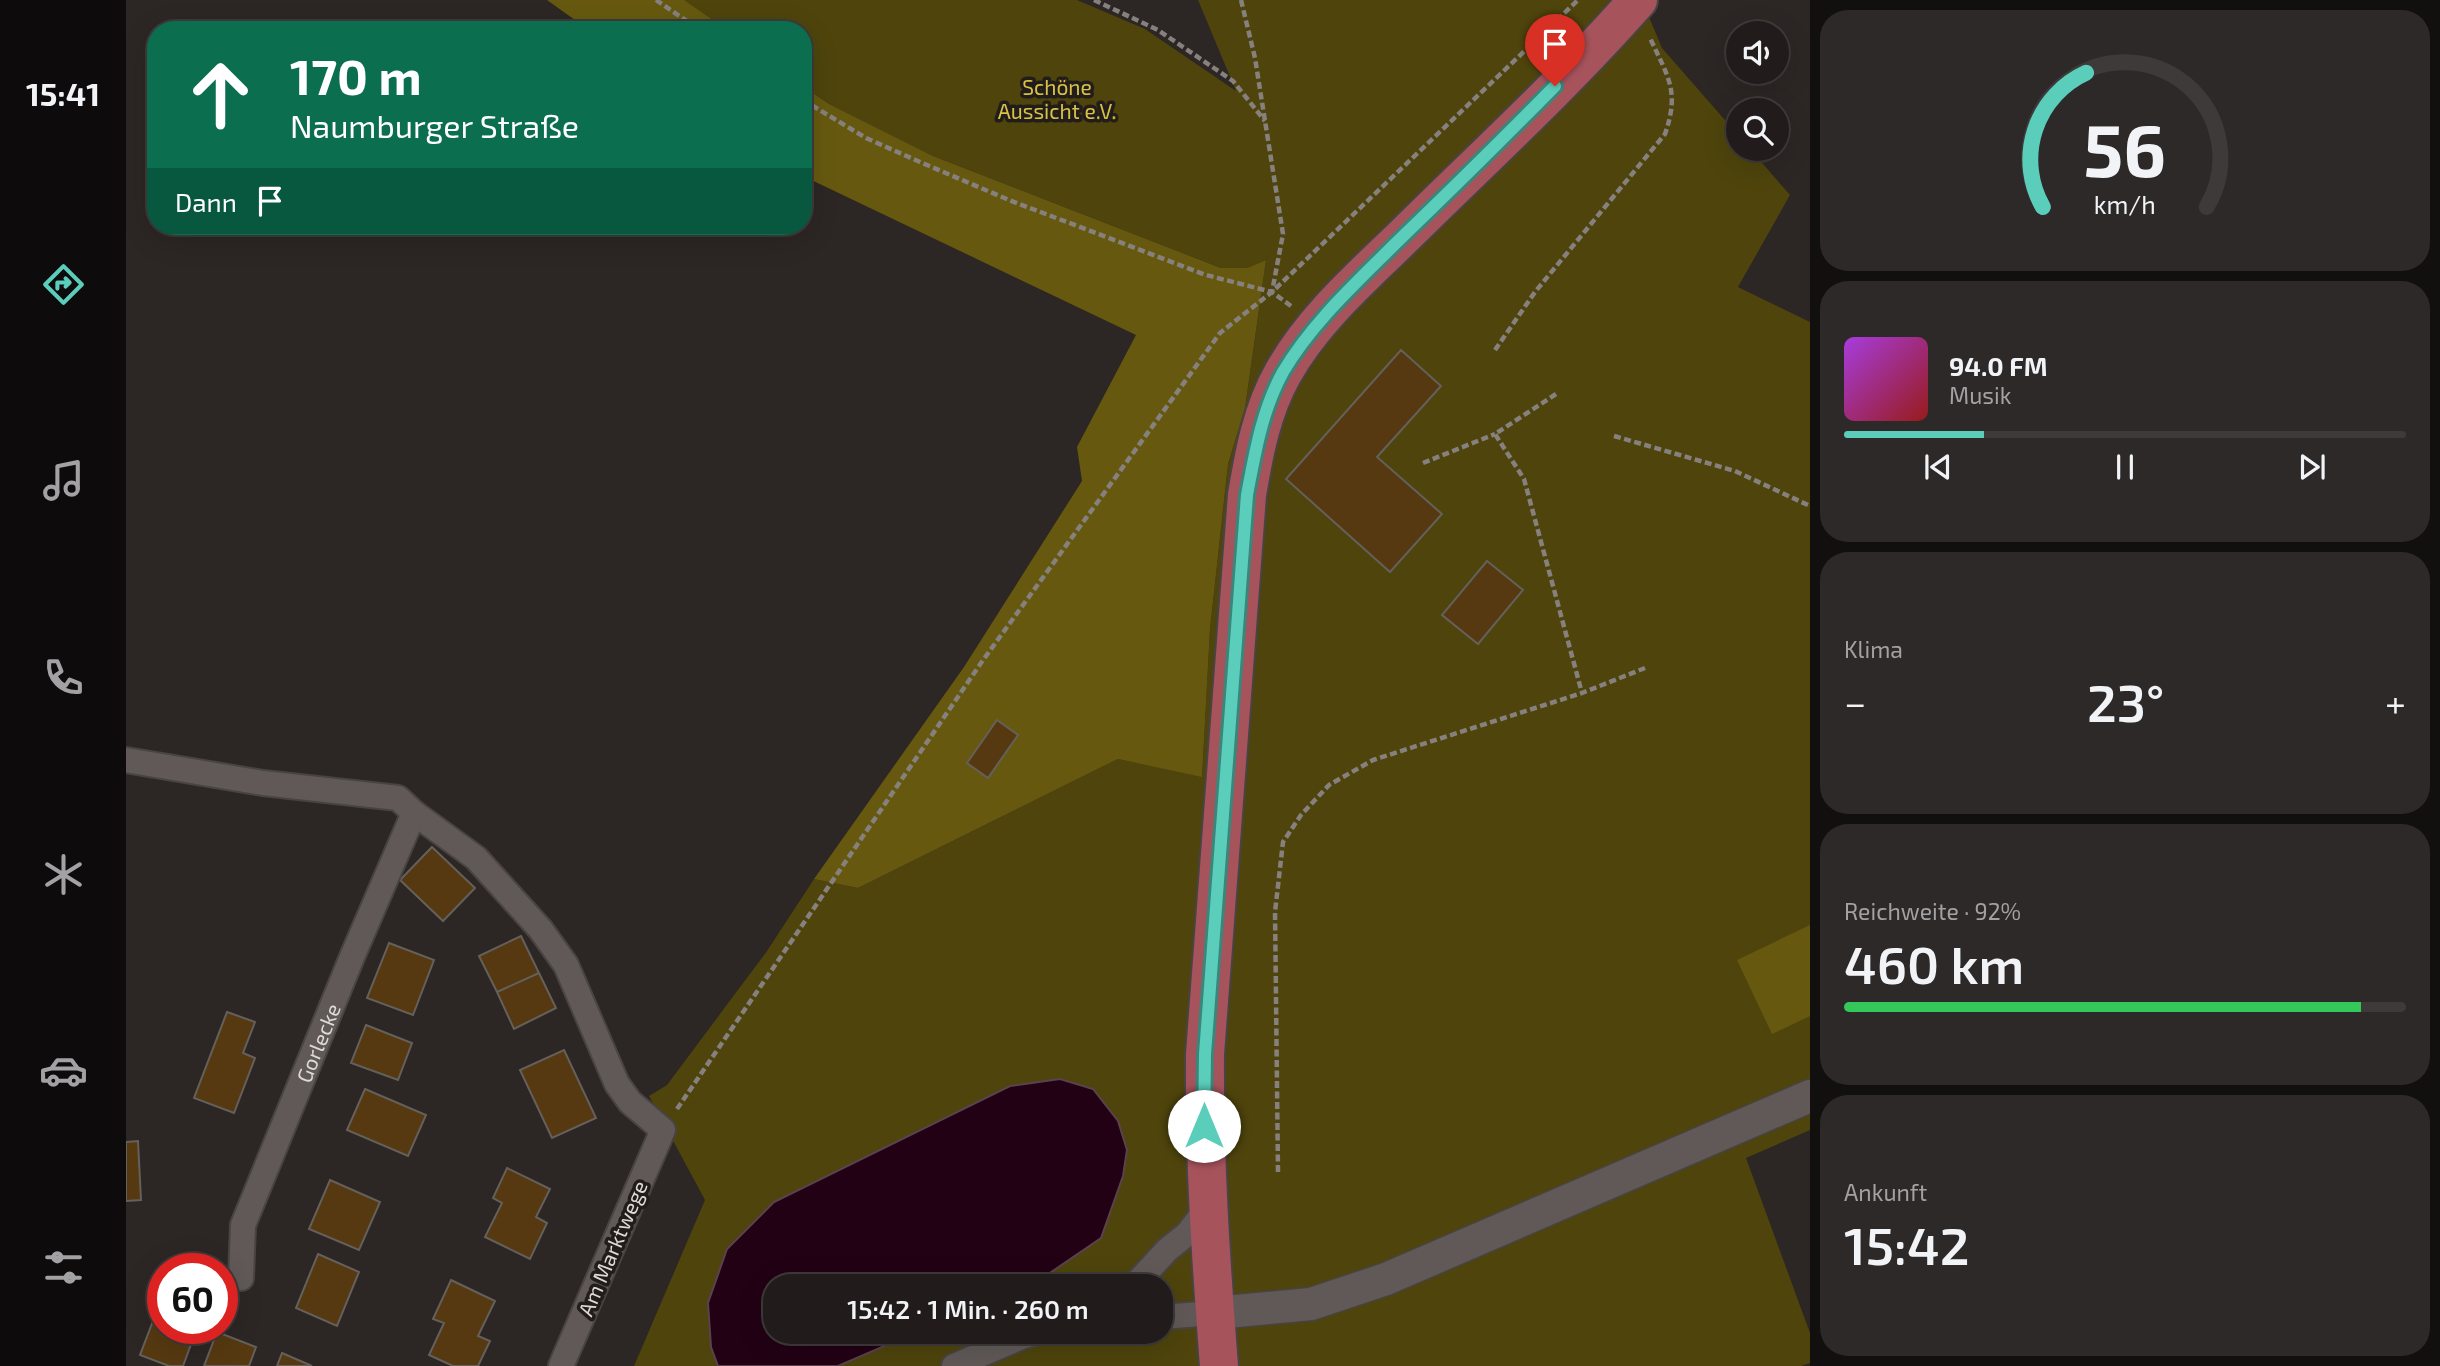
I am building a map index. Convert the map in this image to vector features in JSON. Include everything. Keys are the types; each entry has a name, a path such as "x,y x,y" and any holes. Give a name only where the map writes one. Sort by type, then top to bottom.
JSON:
{"main road":[{"path":"1219,1366 1204,1126 1205,1054 1247,495 1259,434 1282,375 1336,303 1637,2"}],"street":[{"path":"126,760 263,783 398,798 414,813 476,858 541,930 566,965 617,1084 630,1102 663,1130"},
{"name":"Gorlecke","path":"241,1278 243,1225 414,813"},
{"path":"1173,1316 1311,1304 1387,1279 1810,1096"},
{"name":"Am Marktwege","path":"561,1366 663,1130"},
{"path":"1144,1274 1187,1234 1208,1207"},
{"path":"954,1366 1005,1344"}],"path":[{"path":"656,0 687,21"},
{"path":"1094,0 1158,30 1233,81 1265,121"},
{"path":"1241,0 1255,58 1283,234 1272,292"},
{"path":"663,1130 973,674 1220,333 1272,292 1578,0"},
{"path":"1495,350 1535,292 1665,134 1674,99 1637,2"},
{"path":"812,105 866,138 1009,200 1206,275 1272,292 1317,325"},
{"path":"1423,463 1495,434 1556,394"},
{"path":"1495,434 1524,479 1582,693"},
{"path":"1614,436 1735,471 1810,506"},
{"path":"1278,1172 1275,912 1283,842 1301,815 1329,785 1373,760 1582,693 1645,668"}],"green space":[{"name":"Schöne Aussicht e.V.","path":"680,0 1077,0 1145,29 1236,91 1198,0 1642,0 1662,48 1726,121 1726,161 1760,161 1790,195 1738,287 1810,322 1810,1130 1746,1158 1810,1333 1810,1363 1801,1366 634,1366 705,1200 649,1096 667,1085 767,951 814,879 858,888 1118,759 1202,776 1210,629 1228,464 1245,408 1266,260 1247,268 1221,268 933,156 829,104 812,92 812,21 709,21"}],"shaded area":[{"path":"547,0 684,0 714,21 576,21"},
{"path":"812,92 829,104 933,156 1221,268 1247,268 1266,260 1245,408 1228,464 1210,629 1202,777 1118,759 858,888 814,879 964,667 1082,481 1077,447 1136,335 812,180"},
{"path":"1810,925 1810,1016 1772,1034 1737,960"},
{"path":"1060,1079 1093,1089 1118,1121 1127,1150 1123,1176 1101,1238 1048,1274 763,1274 763,1344 889,1344 838,1366 718,1366 711,1347 708,1303 727,1249 774,1202 1010,1086"}],"building":[{"path":"1401,350 1441,386 1377,457 1442,514 1390,572 1286,479"},
{"path":"1487,561 1523,590 1478,644 1442,615"},
{"path":"997,720 1018,735 988,778 967,763"},
{"path":"432,847 475,888 443,921 400,880"},
{"path":"521,936 539,973 497,992 479,956"},
{"path":"389,943 434,960 413,1015 367,998"},
{"path":"539,973 556,1008 514,1029 497,992"},
{"path":"227,1012 255,1022 243,1053 255,1058 234,1113 194,1098"},
{"path":"366,1025 412,1043 398,1080 351,1063"},
{"path":"564,1050 596,1118 552,1138 520,1070"},
{"path":"365,1089 426,1115 408,1156 347,1130"},
{"path":"138,1141 141,1200 126,1201 126,1142"},
{"path":"507,1168 550,1189 536,1217 547,1223 530,1259 485,1237 502,1203 493,1198"},
{"path":"330,1180 380,1202 359,1250 309,1229"},
{"path":"318,1254 359,1272 337,1326 296,1308"},
{"path":"451,1280 495,1301 478,1336 490,1341 478,1366 453,1366 429,1355 444,1323 433,1319"},
{"path":"147,1337 147,1344 191,1344 183,1366 169,1366 140,1355"},
{"path":"238,1340 256,1347 249,1366 204,1366 212,1344 238,1344"},
{"path":"282,1353 312,1366 277,1366"}],"route":[{"path":"1204,1126 1205,1054 1247,495 1259,434 1267,410 1282,375 1298,349 1336,303 1555,86"}]}
